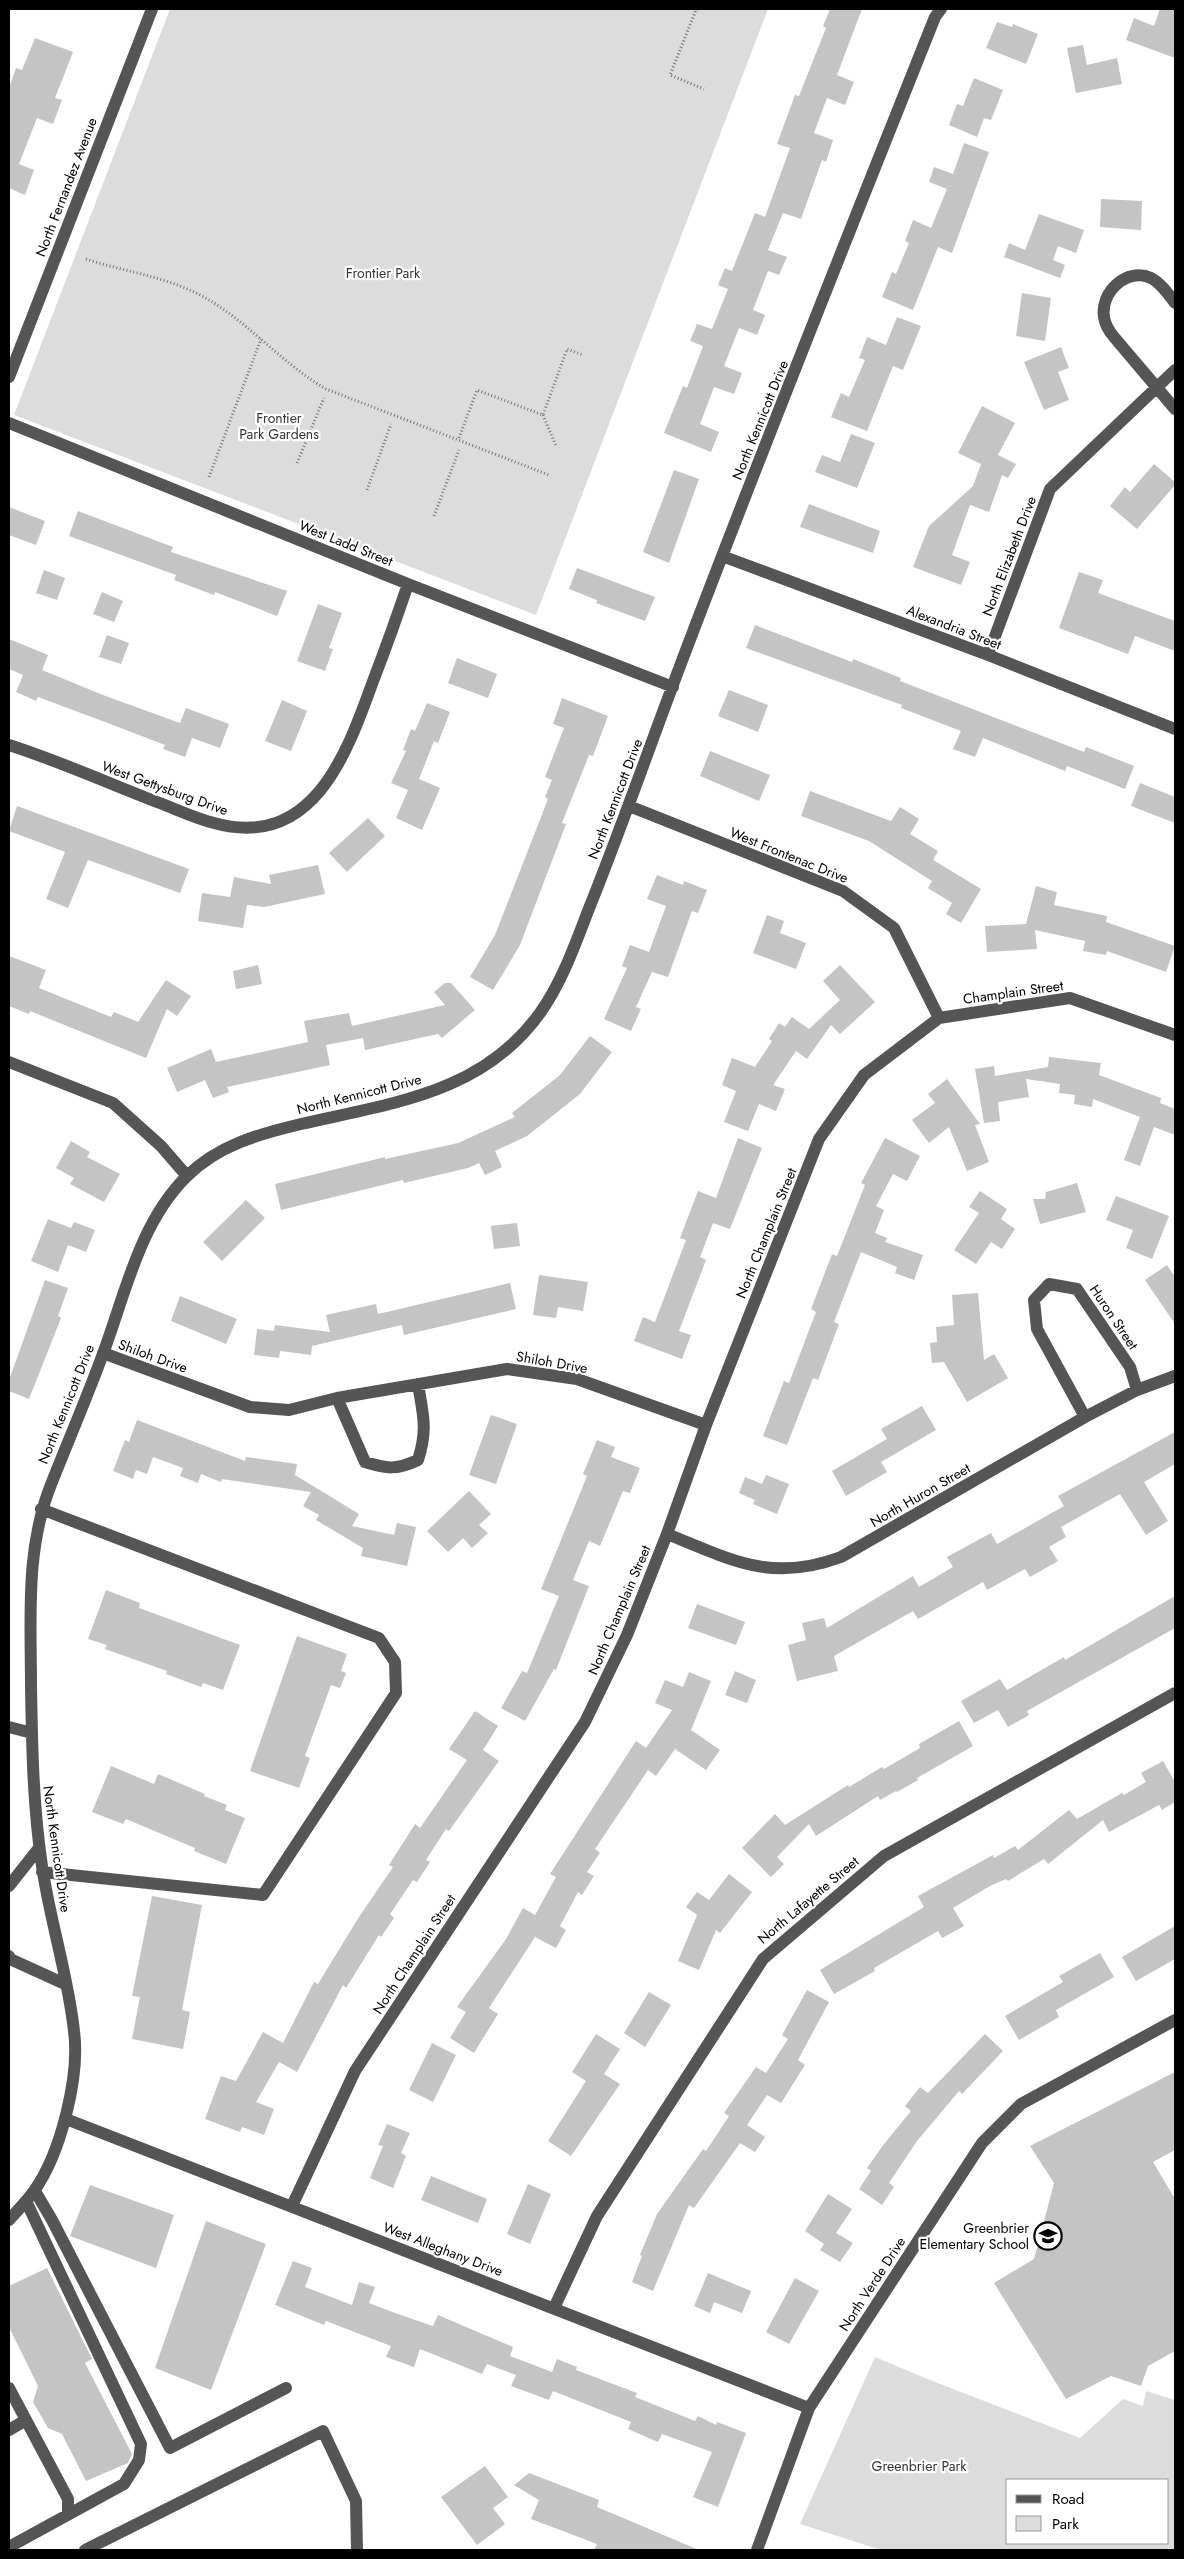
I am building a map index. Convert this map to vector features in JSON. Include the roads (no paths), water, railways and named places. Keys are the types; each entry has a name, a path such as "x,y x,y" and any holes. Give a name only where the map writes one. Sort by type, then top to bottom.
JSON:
{"street":[{"name":"North Fernandez Avenue","path":"9,377 152,9"},
{"name":"North Kennicott Drive","path":"9,2220 35,2190 54,2152 66,2119 76,2037 42,1872 33,1795 30,1575 41,1509 103,1353 139,1251 158,1211 187,1176 215,1155 240,1140 445,1088 469,1077 508,1049 540,1013 567,963 629,806 722,556 935,17 941,9"},
{"path":"1175,304 1153,278 1144,276 1125,278 1116,284 1105,298 1104,317 1106,326 1175,409"},
{"name":"North Elizabeth Drive","path":"988,655 1050,489 1175,370"},
{"name":"West Ladd Street","path":"9,424 408,584 673,686"},
{"name":"Alexandria Street","path":"722,556 988,655 1175,729"},
{"name":"West Gettysburg Drive","path":"9,745 214,824 250,828 274,823 294,813 315,797 329,782 342,760 355,732 408,584"},
{"name":"West Frontenac Drive","path":"629,806 843,891 894,928 939,1018"},
{"name":"Champlain Street","path":"939,1018 1070,998 1175,1035"},
{"name":"North Champlain Street","path":"292,2206 355,2071 585,1722 627,1635 667,1534 706,1425 820,1139 864,1075 939,1018"},
{"path":"9,1062 113,1103 161,1146 187,1176"},
{"name":"Huron Street","path":"1085,1417 1037,1329 1034,1300 1049,1284 1077,1289 1130,1367 1137,1390"},
{"name":"Shiloh Drive","path":"103,1353 250,1407 290,1410 337,1398 507,1369 577,1379 706,1425"},
{"name":"North Huron Street","path":"667,1534 744,1564 762,1568 797,1569 821,1565 841,1557 1085,1417 1137,1390 1175,1376"},
{"path":"337,1398 365,1462 383,1468 402,1468 418,1460 424,1443 426,1430 418,1384"},
{"path":"41,1509 379,1638 395,1662 396,1693 263,1895 42,1872"},
{"name":"North Lafayette Street","path":"554,2308 597,2216 763,1959 884,1856 1175,1693"},
{"path":"9,1727 32,1732"},
{"path":"9,1886 39,1848"},
{"path":"9,1956 10,1959 65,1984"},
{"name":"North Verde Drive","path":"757,2550 809,2408 982,2143 1021,2104 1175,2020"},
{"name":"West Alleghany Drive","path":"66,2119 809,2408"},
{"path":"35,2190 170,2448 286,2388"},
{"path":"9,2547 124,2484 139,2460 141,2444 26,2200"},
{"path":"9,2388 68,2500 68,2513"},
{"path":"9,2430 26,2420"},
{"path":"85,2550 323,2432 356,2500 357,2550"}],"place":[{"name":"Greenbrier Elementary School","path":"1048,2236"}],"park label":[{"name":"Frontier Park","path":"383,273"},
{"name":"Frontier Park Gardens","path":"279,426"},
{"name":"Greenbrier Park","path":"919,2466"}]}
